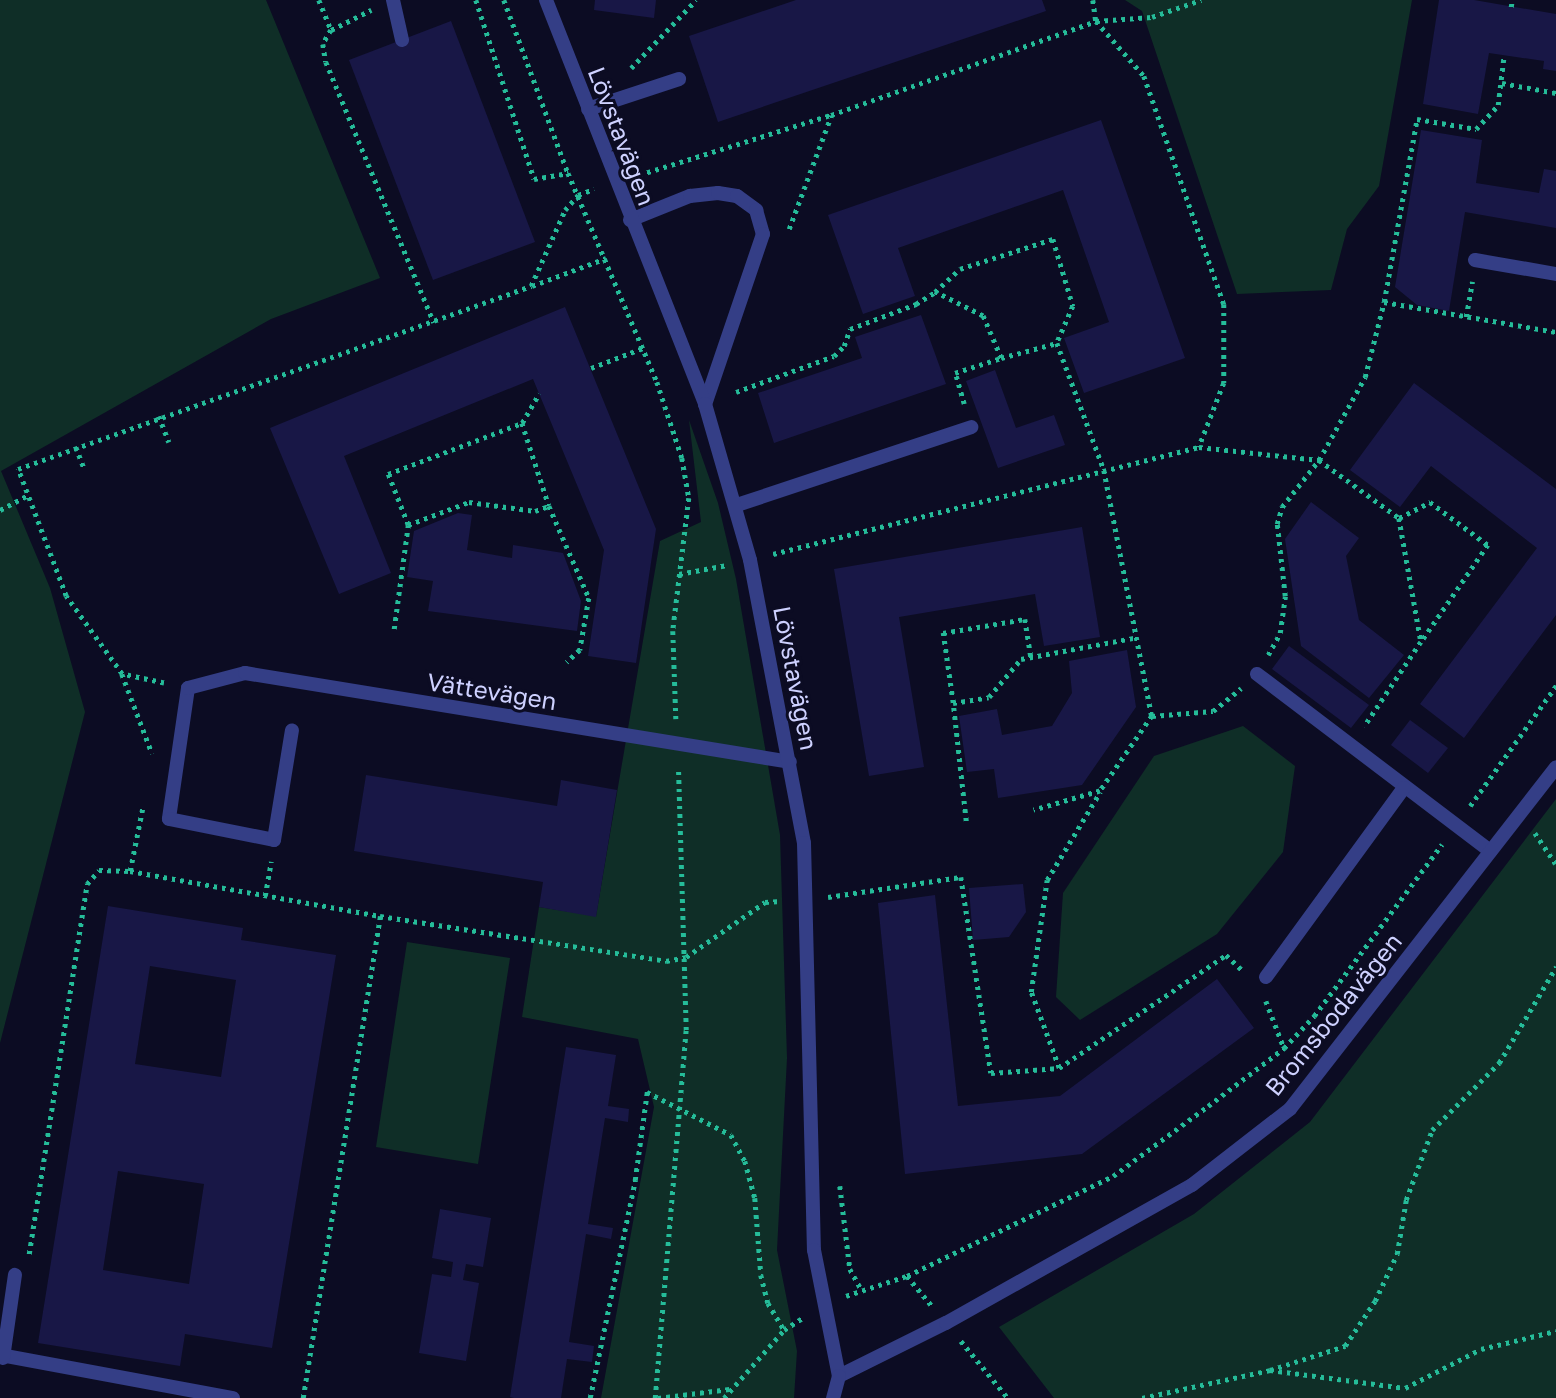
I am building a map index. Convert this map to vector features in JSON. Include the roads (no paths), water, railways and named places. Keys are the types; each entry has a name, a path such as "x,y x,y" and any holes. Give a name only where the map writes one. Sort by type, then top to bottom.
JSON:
{"street":[{"name":"Lövstavägen","path":"546,0 615,182 705,404 737,506 750,560 790,762 808,898 814,1250 839,1376 833,1398"},
{"path":"386,3 402,40"},
{"path":"588,108 678,79"},
{"path":"630,220 690,195 737,196 756,210 763,234 705,404"},
{"path":"1475,260 1556,274"},
{"path":"737,506 971,427"},
{"name":"Vättevägen","path":"292,730 274,840 169,819 188,688 245,673 790,762"},
{"path":"1257,674 1490,851"},
{"name":"Bromsbodavägen","path":"839,1376 946,1323 1192,1185 1290,1109 1556,767"},
{"path":"1259,978 1404,788"},
{"path":"15,1275 1,1357 233,1398"}]}
